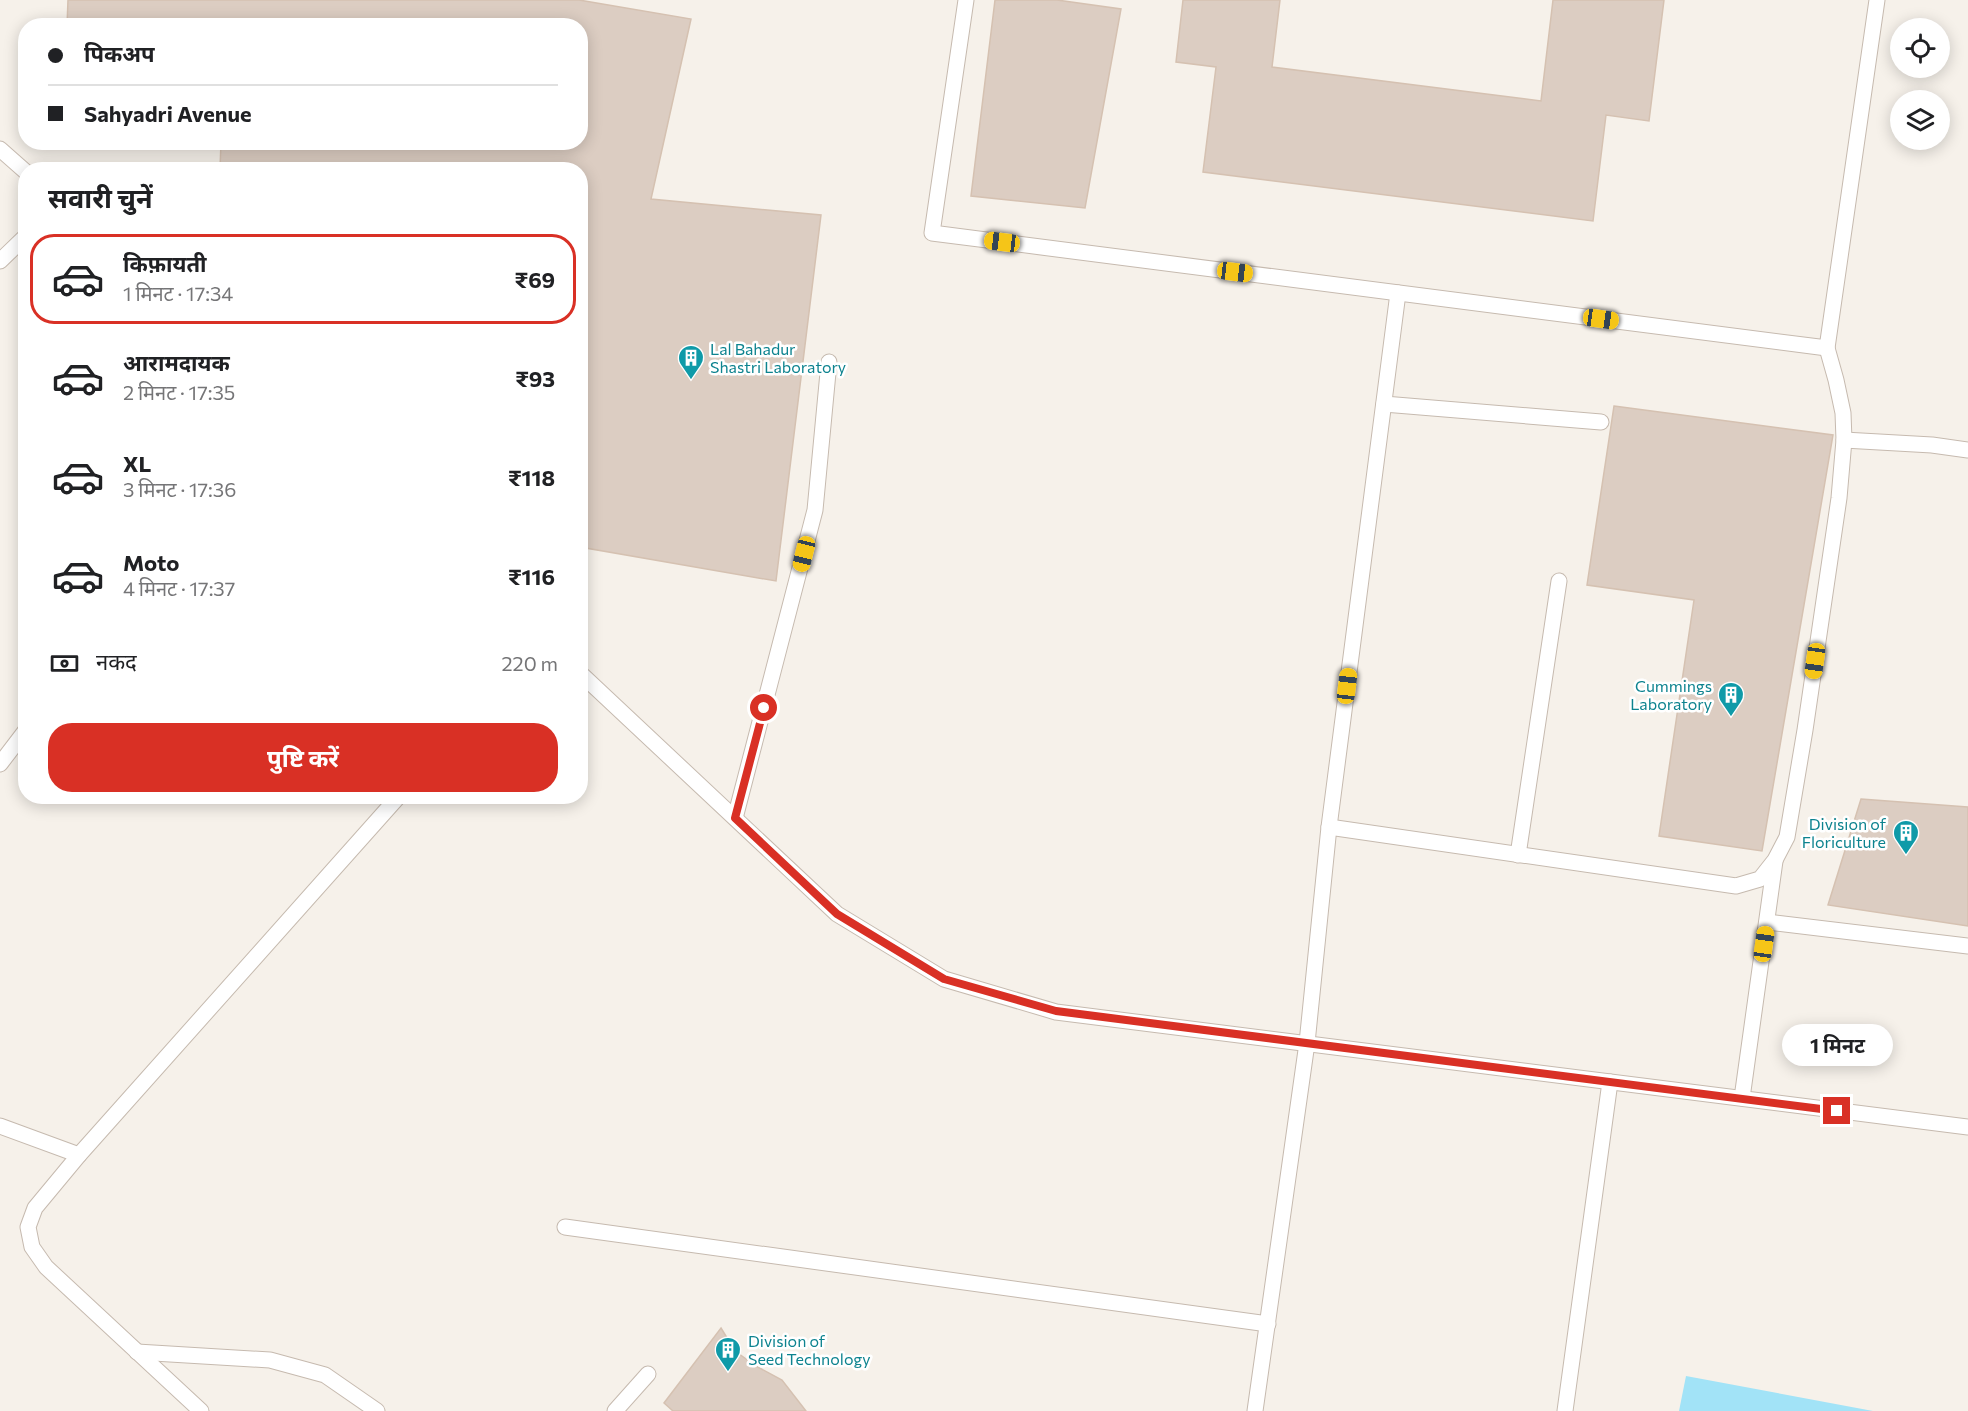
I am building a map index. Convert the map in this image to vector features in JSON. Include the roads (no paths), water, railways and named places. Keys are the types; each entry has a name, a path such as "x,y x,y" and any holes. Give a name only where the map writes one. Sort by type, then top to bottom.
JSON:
{"lane":[{"path":"966,0 932,233 1827,348"},
{"path":"1329,827 1736,886 1760,879 1775,860 1787,837 1839,498 1844,440 1843,413 1827,348 1877,0"},
{"path":"0,149 18,165"},
{"path":"0,261 18,244"},
{"path":"1256,1411 1307,1043 1329,827 1398,293"},
{"path":"735,818 815,510 830,362"},
{"path":"1384,404 1601,422"},
{"path":"1844,440 1932,445 1968,450"},
{"path":"1518,855 1559,581"},
{"path":"588,680 837,914 944,979 1056,1011 1968,1128"},
{"path":"0,764 18,740"},
{"path":"201,1411 46,1267 32,1247 28,1227 35,1208 79,1155 392,804"},
{"path":"1742,1098 1775,860"},
{"path":"1767,922 1968,946"},
{"path":"1565,1411 1610,1082"},
{"path":"0,1126 79,1155"},
{"path":"565,1227 1268,1324"},
{"path":"137,1352 270,1360 325,1376 377,1411"},
{"path":"615,1411 648,1374"}],"water":[{"path":"1686,1376 1873,1411 1679,1411"}],"place":[{"name":"Lal Bahadur Shastri Laboratory","path":"691,381"},
{"name":"Cummings Laboratory","path":"1731,718"},
{"name":"Division of Floriculture","path":"1906,856"},
{"name":"Division of Seed Technology","path":"728,1373"}]}
